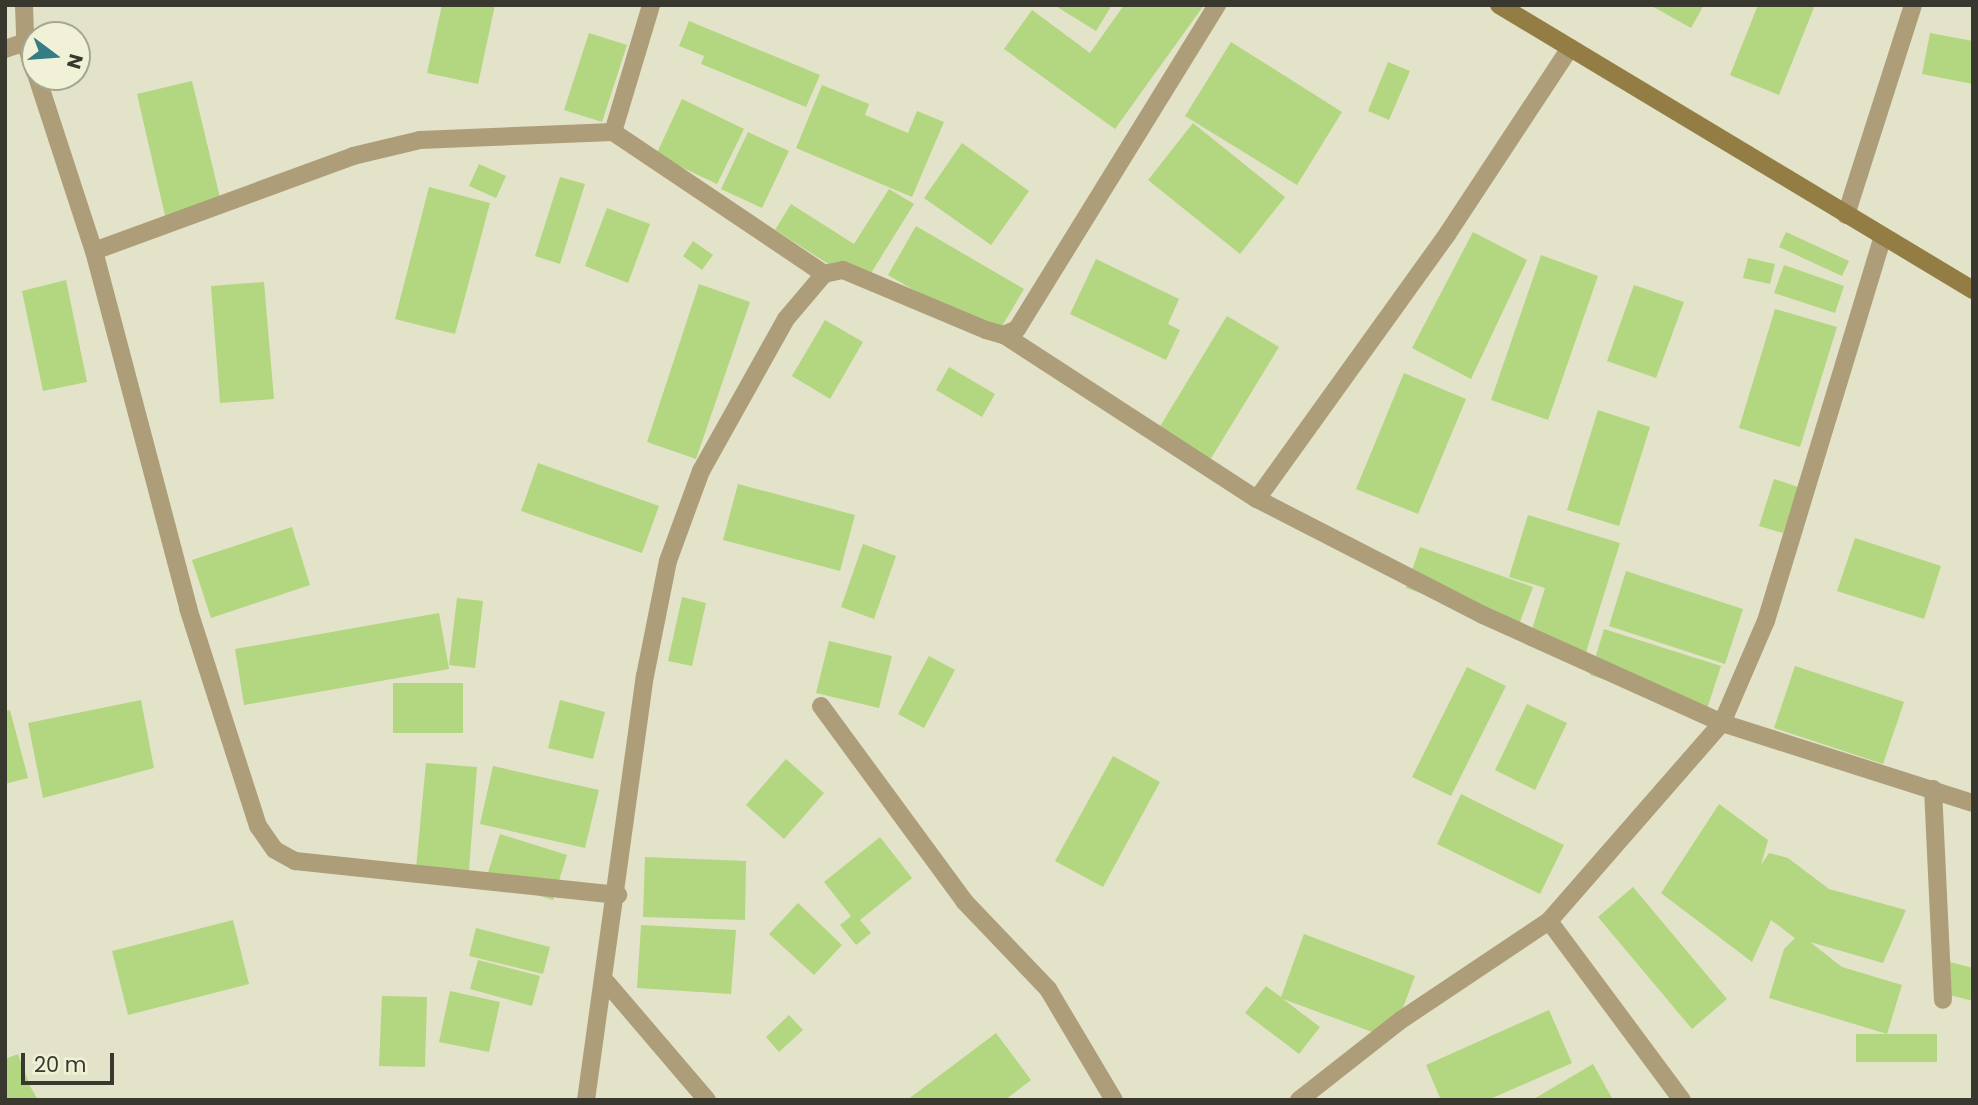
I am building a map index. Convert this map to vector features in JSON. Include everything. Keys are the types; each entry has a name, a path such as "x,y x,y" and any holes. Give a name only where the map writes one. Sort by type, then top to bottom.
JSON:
{"main road":[{"path":"1499,5 1973,290"}],"street":[{"path":"613,132 651,5"},
{"path":"1004,335 1028,317 1217,5"},
{"path":"1846,215 1913,5"},
{"path":"1257,499 1448,233 1570,48"},
{"path":"41,91 94,251 188,608 258,826 275,850 295,861 618,895"},
{"path":"94,251 353,156 420,140 613,132 824,274 863,275 1004,335 1257,499 1483,615 1722,723 1973,803"},
{"path":"1299,1100 1401,1020 1549,921 1722,723 1766,621 1883,237"},
{"path":"586,1100 607,983 645,676 668,561 701,471 786,319 824,274"},
{"path":"821,706 964,901 1048,989 1114,1100"},
{"path":"1933,789 1943,1000"},
{"path":"1549,921 1682,1100"},
{"path":"607,983 707,1100"}],"building":[{"path":"442,5 495,5 478,84 427,73"},
{"path":"1054,5 1112,5 1096,31"},
{"path":"1124,5 1204,5 1115,129 1004,49 1032,10 1090,53"},
{"path":"1650,5 1704,5 1691,28"},
{"path":"1758,5 1815,5 1779,95 1730,75"},
{"path":"689,21 820,75 806,107 701,64 704,56 679,46"},
{"path":"589,33 627,45 602,122 564,110"},
{"path":"1930,33 1973,41 1973,84 1922,74"},
{"path":"1231,42 1342,112 1297,185 1185,116"},
{"path":"1388,62 1410,71 1389,120 1368,111"},
{"path":"192,81 222,206 166,220 137,94"},
{"path":"822,85 869,104 865,115 908,133 917,111 944,122 912,197 796,148"},
{"path":"682,99 744,129 717,184 656,155"},
{"path":"1193,123 1285,197 1240,254 1148,180"},
{"path":"748,132 789,151 762,208 721,189"},
{"path":"962,143 1029,191 991,245 924,198"},
{"path":"479,164 506,176 496,198 469,186"},
{"path":"560,177 585,184 560,264 535,256"},
{"path":"429,187 490,203 455,334 395,319"},
{"path":"889,189 914,204 863,286 775,230 791,204 854,244"},
{"path":"607,208 650,224 628,283 585,266"},
{"path":"916,226 1024,289 995,338 888,275"},
{"path":"1473,232 1527,260 1471,379 1412,348"},
{"path":"1786,232 1849,261 1842,276 1779,247"},
{"path":"693,241 713,255 702,270 683,256"},
{"path":"1541,255 1598,276 1548,420 1491,400"},
{"path":"1748,258 1775,264 1770,284 1743,278"},
{"path":"1096,259 1179,299 1168,324 1180,330 1166,360 1070,314"},
{"path":"1784,265 1844,286 1835,313 1774,293"},
{"path":"66,280 87,382 43,391 22,291"},
{"path":"264,282 274,399 220,403 211,286"},
{"path":"699,284 750,302 696,459 647,442"},
{"path":"1634,285 1684,302 1656,378 1607,361"},
{"path":"1775,309 1837,327 1800,447 1739,428"},
{"path":"1227,316 1279,347 1207,465 1156,433"},
{"path":"825,320 863,342 830,399 792,376"},
{"path":"949,367 995,394 982,417 936,390"},
{"path":"1404,373 1466,399 1418,514 1356,489"},
{"path":"1598,410 1650,427 1619,526 1567,510"},
{"path":"538,463 659,506 642,553 521,511"},
{"path":"1774,479 1798,487 1783,533 1759,526"},
{"path":"738,484 855,515 840,571 723,540"},
{"path":"1528,515 1620,543 1583,662 1527,645 1545,588 1509,577"},
{"path":"292,527 310,585 211,618 192,560"},
{"path":"1855,538 1941,566 1924,619 1837,591"},
{"path":"863,544 896,556 874,619 841,607"},
{"path":"1420,547 1533,587 1518,627 1406,588"},
{"path":"1626,571 1743,609 1725,664 1609,626"},
{"path":"682,597 706,603 692,666 668,661"},
{"path":"457,598 483,601 475,668 449,665"},
{"path":"439,613 449,669 244,705 235,649"},
{"path":"1604,629 1721,666 1706,712 1590,675"},
{"path":"829,641 892,656 879,708 816,693"},
{"path":"929,656 955,670 924,728 898,714"},
{"path":"1795,666 1904,702 1883,764 1774,728"},
{"path":"1467,667 1506,686 1451,796 1412,777"},
{"path":"393,683 463,683 463,733 393,733"},
{"path":"141,700 154,768 43,798 28,723"},
{"path":"560,700 605,712 593,759 548,748"},
{"path":"1527,704 1567,723 1535,790 1495,770"},
{"path":"10,710 28,778 5,784 5,711"},
{"path":"1113,756 1160,782 1103,887 1055,861"},
{"path":"786,759 824,793 784,839 746,805"},
{"path":"426,763 477,767 468,883 415,878"},
{"path":"493,766 599,790 585,848 480,824"},
{"path":"1461,794 1564,845 1540,894 1437,844"},
{"path":"1719,804 1768,840 1761,865 1769,853 1788,858 1829,889 1906,910 1883,963 1810,942 1842,967 1902,985 1887,1034 1769,998 1784,949 1795,938 1771,920 1752,962 1661,893"},
{"path":"500,834 567,855 553,900 486,879"},
{"path":"880,837 912,878 860,920 871,933 856,945 840,925 851,916 824,882"},
{"path":"645,857 746,861 745,920 643,917"},
{"path":"1633,887 1727,999 1692,1029 1598,917"},
{"path":"798,903 842,945 814,975 769,934"},
{"path":"233,920 249,984 128,1015 112,951"},
{"path":"641,925 736,930 731,994 637,988"},
{"path":"476,928 550,947 543,974 469,956"},
{"path":"1304,934 1415,976 1391,1039 1283,999 1320,1027 1299,1054 1245,1013 1266,986 1281,997"},
{"path":"478,960 540,976 532,1006 470,989"},
{"path":"1942,960 1973,968 1973,1001 1934,991"},
{"path":"450,991 500,1002 489,1052 439,1042"},
{"path":"382,996 427,997 425,1067 379,1066"},
{"path":"1549,1010 1572,1063 1488,1100 1441,1100 1426,1065"},
{"path":"789,1015 803,1030 779,1052 766,1037"},
{"path":"996,1033 1031,1080 1005,1100 907,1100"},
{"path":"1856,1034 1937,1034 1937,1062 1856,1062"},
{"path":"18,1054 38,1100 5,1100 5,1059"},
{"path":"1593,1064 1613,1100 1532,1100"}]}
